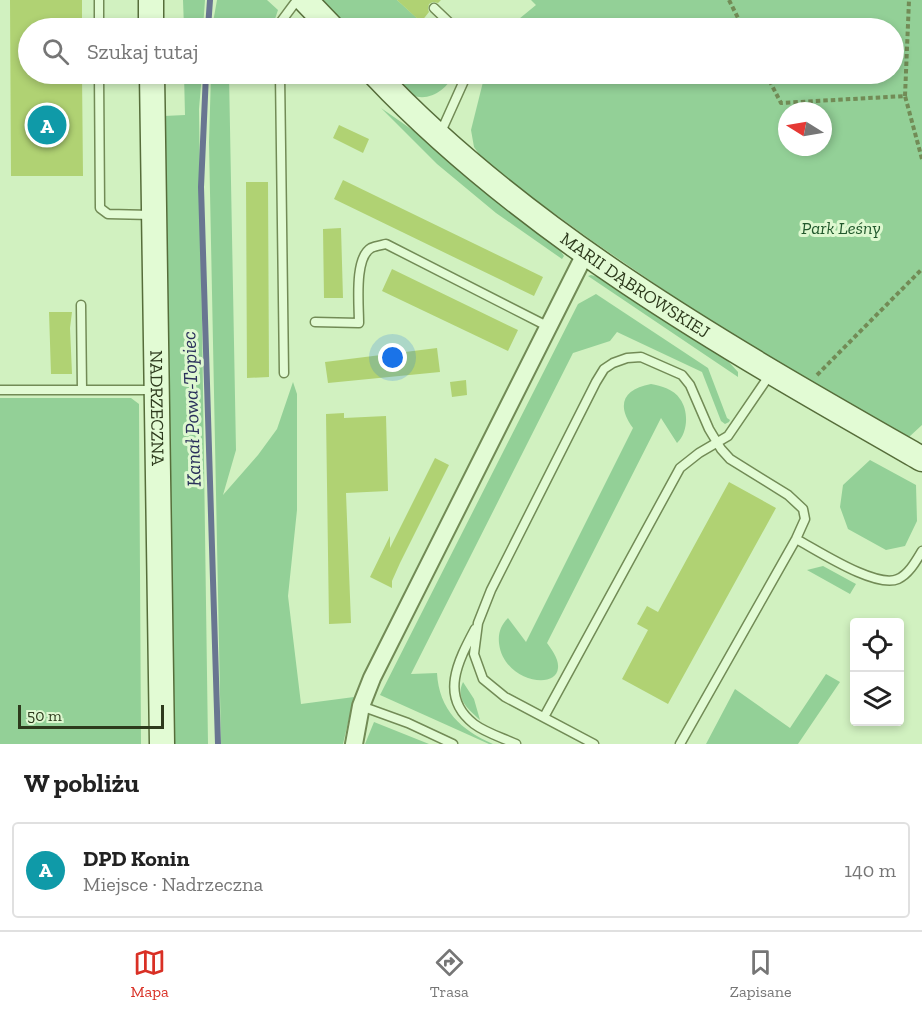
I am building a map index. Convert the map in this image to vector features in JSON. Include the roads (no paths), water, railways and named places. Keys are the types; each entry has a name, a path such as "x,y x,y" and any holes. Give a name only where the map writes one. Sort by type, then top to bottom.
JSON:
{"street":[{"path":"151,0 151,18"},
{"path":"305,0 322,18"},
{"name":"NADRZECZNA","path":"152,84 162,744"},
{"name":"MARII DĄBROWSKIEJ","path":"385,84 439,137 496,187 586,252 676,313 802,390 922,459"},
{"path":"354,744 361,706 372,678 586,252"}],"lane":[{"path":"99,0 99,18"},
{"path":"284,18 297,0"},
{"path":"434,8 445,18"},
{"path":"99,84 100,208 108,214 154,215"},
{"path":"280,84 284,372"},
{"path":"439,137 463,84"},
{"path":"315,322 359,323 360,266 363,257 371,248 386,244 547,326"},
{"path":"81,305 81,390"},
{"path":"516,744 476,725 462,712 453,692 455,675 463,652 497,580 604,369 627,358 641,357 682,375 690,385 717,443 730,459 788,495 803,509 805,519 796,539 680,744"},
{"path":"544,717 680,468 699,453 728,436 772,372"},
{"path":"0,390 157,390"},
{"path":"796,539 860,574 879,581 897,580 906,574 922,551"},
{"path":"478,623 474,654 483,679 506,697 594,744"},
{"path":"361,706 408,723 453,744"}],"waterway":[{"name":"Kanał Powa-Topiec","path":"209,18 210,0"},
{"name":"Kanał Powa-Topiec","path":"206,84 201,187 218,744"}],"place":[{"name":"DPD Konin","path":"47,125"}],"park label":[{"name":"Park Leśny","path":"841,228"}]}
